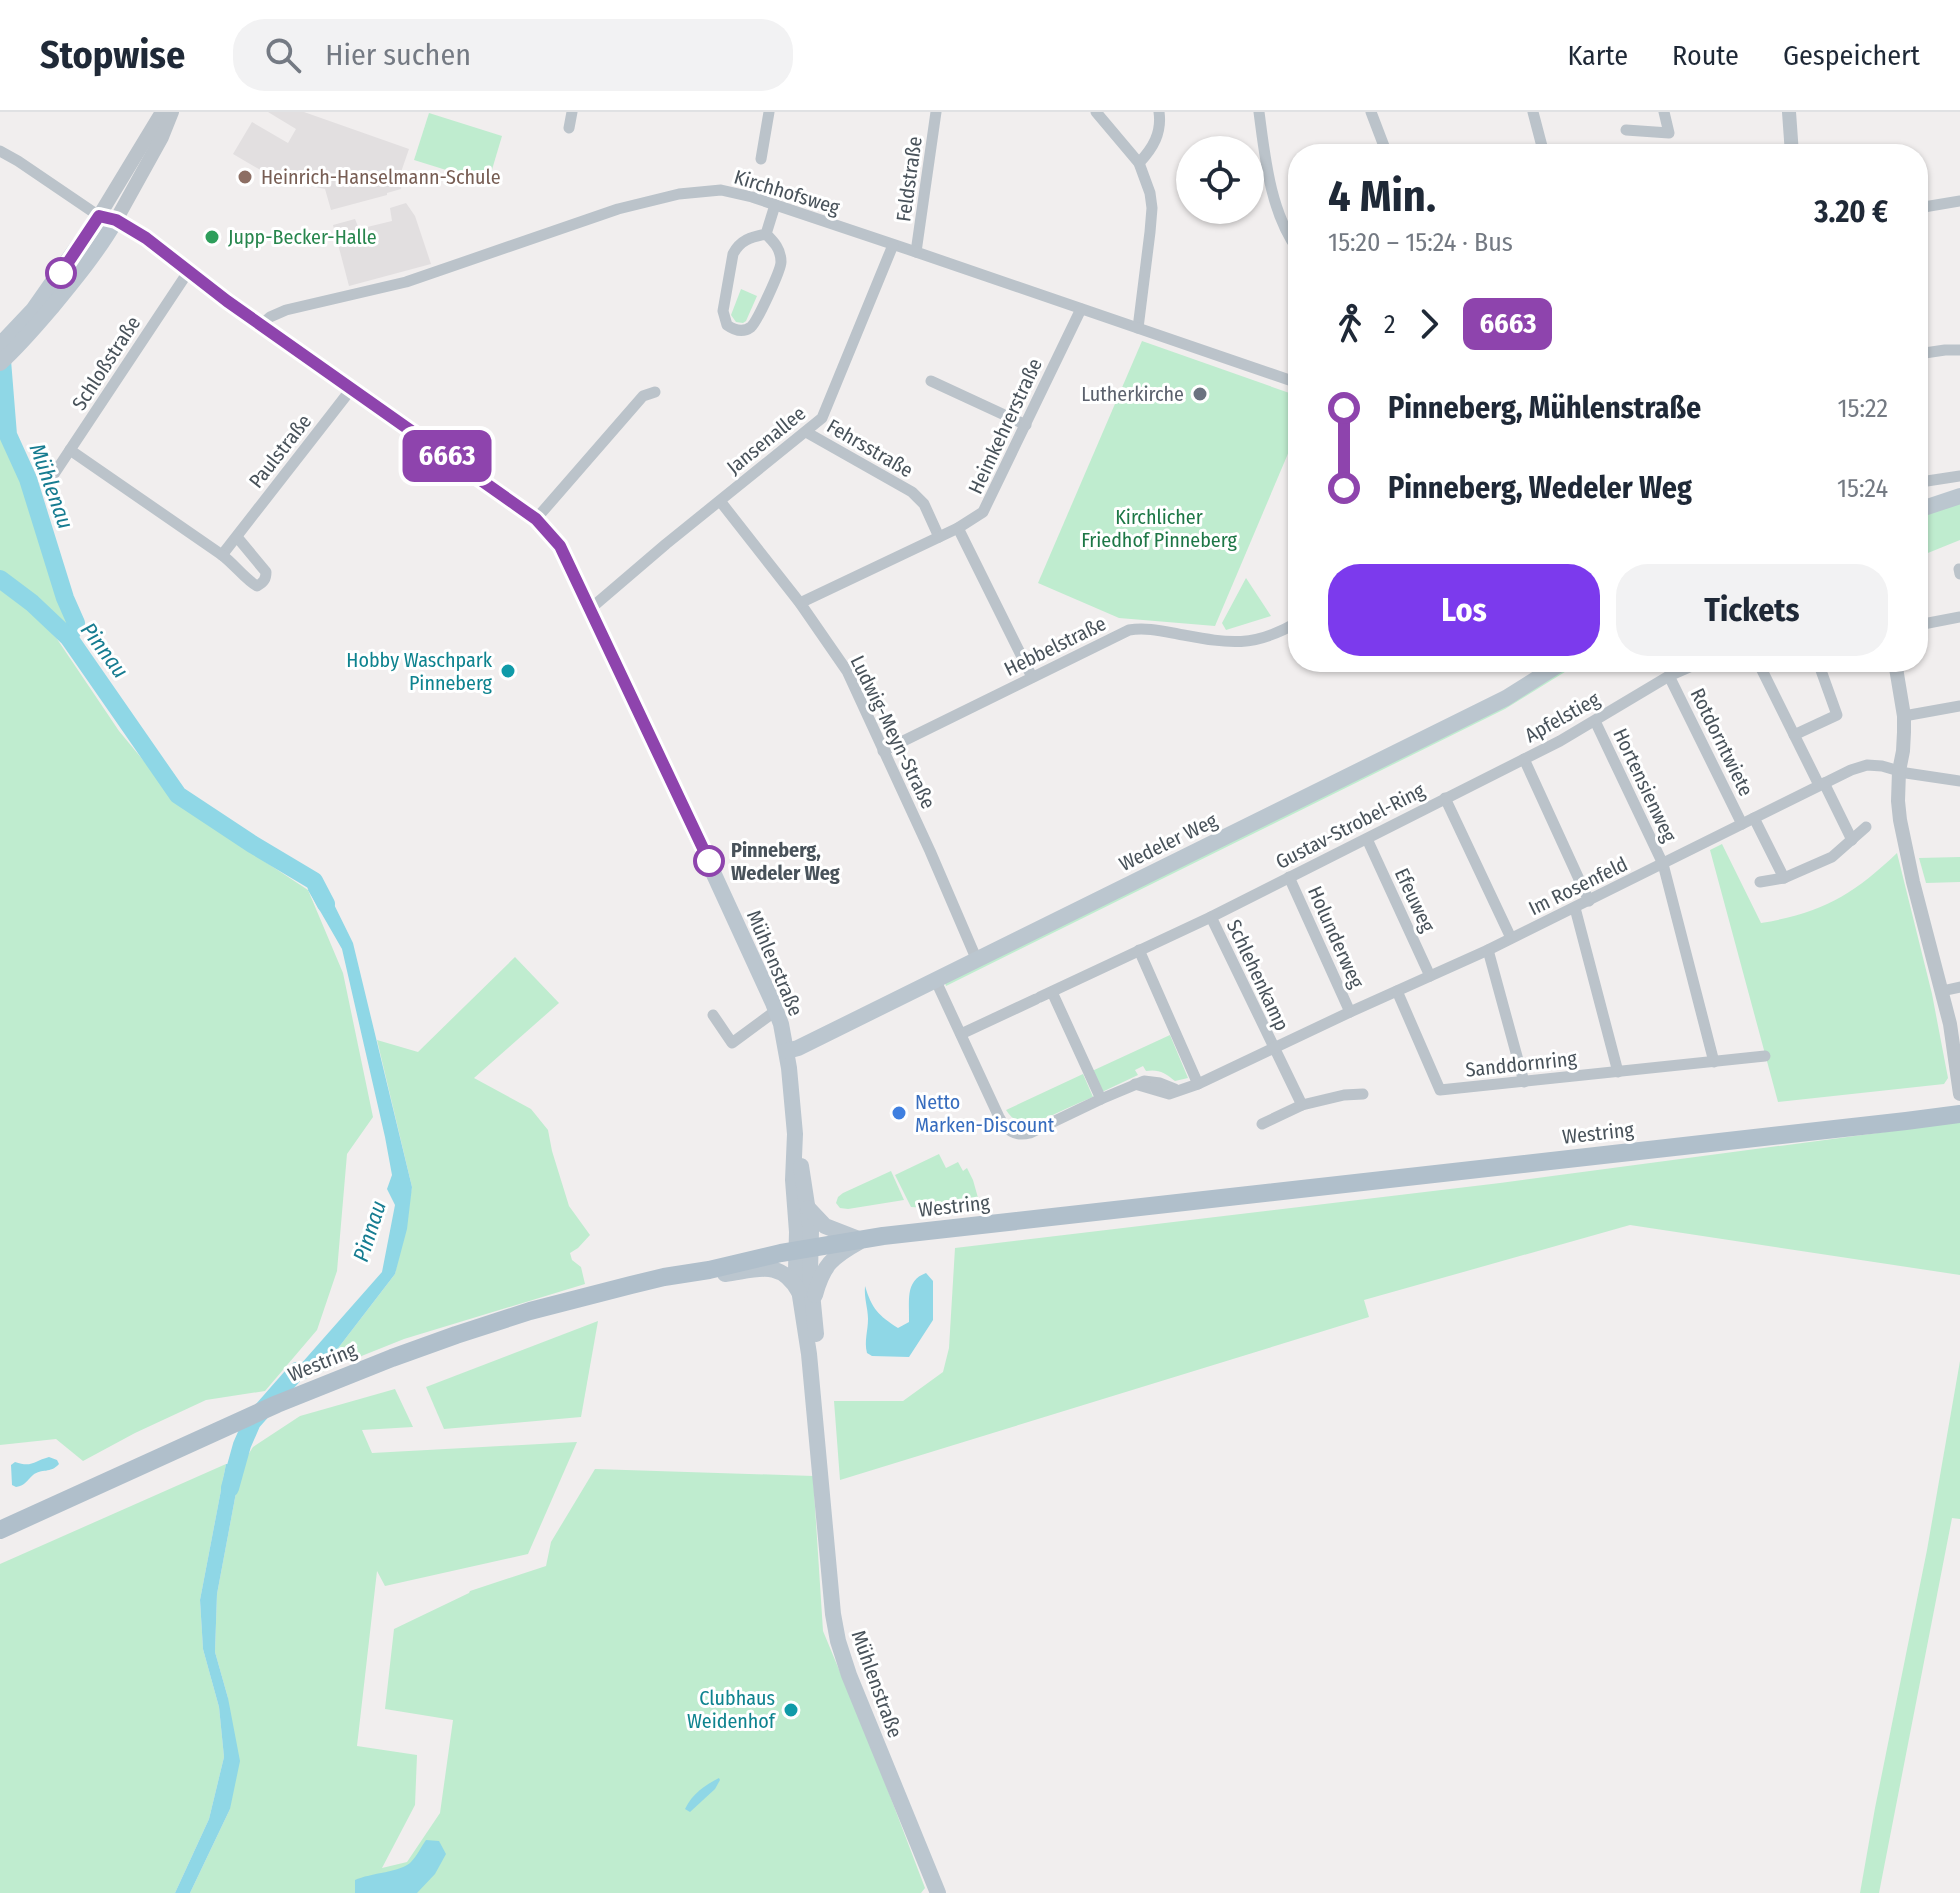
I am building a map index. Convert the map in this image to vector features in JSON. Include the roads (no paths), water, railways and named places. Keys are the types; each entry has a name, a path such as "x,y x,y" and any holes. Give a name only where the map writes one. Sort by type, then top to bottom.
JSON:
{"main road":[{"name":"Mühlenstraße","path":"109,221 146,238 261,325 536,519 560,546 690,819 781,1024 787,1051 795,1134 793,1180 803,1249 810,1272 807,1297 809,1354 833,1614 849,1675 938,1893"},
{"path":"0,363 55,281 109,221"},
{"path":"0,345 19,335"},
{"path":"1928,507 1960,496"},
{"name":"Wedeler Weg","path":"787,1051 1494,703 1546,672"},
{"name":"Westring","path":"0,1530 277,1404 392,1358 530,1311 664,1277 883,1236 1960,1114"},
{"name":"Mühlenstraße","path":"795,1134 811,1231 803,1249"},
{"path":"808,1208 825,1226 863,1240"},
{"path":"709,1270 726,1274 768,1268 793,1281 807,1297 829,1262 863,1240"}],"street":[{"path":"109,221 162,112"},
{"path":"109,221 162,137 172,112"},
{"path":"569,128 572,112"},
{"path":"761,159 769,112"},
{"name":"Feldstraße","path":"916,252 936,112"},
{"path":"1096,112 1139,163 1150,193 1152,208 1147,270 1138,328"},
{"path":"1139,163 1151,151 1158,136 1159,112"},
{"path":"1259,112 1268,171 1288,234"},
{"path":"1371,112 1383,144"},
{"path":"1533,112 1541,144"},
{"path":"1626,130 1669,133 1664,112"},
{"path":"1789,112 1791,144"},
{"name":"Mühlenstraße","path":"0,151 109,221"},
{"name":"Kirchhofsweg","path":"261,325 286,310 406,282 618,209 679,194 721,190 916,252 1288,380"},
{"path":"1928,206 1960,201"},
{"path":"766,234 775,205"},
{"path":"766,234 779,249 781,267 754,324 744,330 733,329 727,325 723,311 733,254 742,241 766,234"},
{"name":"Jansenallee","path":"590,609 822,418 893,245"},
{"name":"Schloßstraße","path":"54,474 188,272"},
{"name":"Heimkehrerstraße","path":"800,603 958,528 986,509 1081,309"},
{"path":"1928,353 1960,350"},
{"path":"931,381 1026,425"},
{"name":"Paulstraße","path":"222,555 352,388"},
{"path":"536,519 643,396 655,392"},
{"name":"Fehrsstraße","path":"806,432 912,492 924,504 939,537"},
{"path":"70,450 222,555 257,586 266,579 266,572 237,537"},
{"path":"1928,481 1960,476"},
{"name":"Ludwig-Meyn-Straße","path":"720,501 800,603 847,671 976,958"},
{"path":"958,528 1032,677"},
{"path":"1928,623 1960,617"},
{"name":"Hebbelstraße","path":"883,751 1129,630 1154,630 1236,643 1271,635 1288,627"},
{"name":"Apfelstieg","path":"1524,759 1678,672"},
{"path":"1763,672 1852,840"},
{"path":"1794,735 1837,715 1822,672"},
{"path":"1897,672 1904,716 1899,771 1900,820 1950,1024 1960,1094"},
{"name":"Rotdorntwiete","path":"1669,676 1748,821 1784,878"},
{"path":"1904,716 1960,706"},
{"name":"Hortensienweg","path":"1595,721 1663,864"},
{"path":"1524,759 1589,901"},
{"name":"Gustav-Strobel-Ring","path":"961,1034 1211,917 1524,759"},
{"name":"Im Rosenfeld","path":"935,979 999,1117 1011,1132 1021,1135 1144,1081 1184,1090 1198,1084 1488,950 1851,770 1867,765 1890,767 1906,773 1960,781"},
{"path":"1445,798 1511,938"},
{"path":"1760,882 1784,878 1832,857 1866,827"},
{"name":"Efeuweg","path":"1367,839 1430,976"},
{"path":"1663,864 1714,1062"},
{"name":"Holunderweg","path":"1289,877 1350,1012"},
{"path":"1575,908 1618,1072"},
{"name":"Schlehenkamp","path":"1211,917 1273,1049"},
{"path":"1139,950 1198,1084"},
{"path":"1488,950 1524,1082"},
{"path":"1942,991 1960,987"},
{"name":"Sanddornring","path":"1397,991 1440,1090 1765,1056"},
{"path":"1052,992 1101,1099"},
{"path":"713,1015 732,1043 770,1015"},
{"path":"1950,1024 1960,1048"},
{"path":"1273,1049 1302,1105"},
{"path":"1262,1124 1302,1105 1363,1094"}],"water":[{"path":"321,878 353,943 412,1187 407,1229 395,1274 319,1373 278,1390 382,1272 395,1205 387,1189 392,1175 385,1137 342,949 308,890"},
{"path":"926,1273 933,1281 933,1320 909,1357 872,1356 867,1353 865,1286 877,1311 898,1328 909,1322 911,1287"},
{"path":"49,1457 59,1464 36,1473 22,1485 12,1485 11,1465 15,1462 29,1464"},
{"path":"226,1464 241,1466 217,1594 215,1652 240,1761 230,1809 190,1893 175,1893 209,1819 224,1757 219,1707 203,1649 200,1600"},
{"path":"719,1778 715,1789 690,1812 685,1809 699,1790"},
{"path":"426,1840 439,1841 446,1854 435,1874 417,1893 355,1893 355,1880 407,1865"}],"waterway":[{"name":"Mühlenau","path":"1,348 8,435 28,479 65,598 76,623 69,638"},
{"name":"Pinnau","path":"0,579 32,603 69,638 178,795 314,881 326,904"},
{"name":"Pinnau","path":"230,1488 252,1422 297,1371"}],"place":[{"name":"Heinrich-Hanselmann-Schule","path":"245,177"},
{"name":"Jupp-Becker-Halle","path":"212,237"},
{"name":"Lutherkirche","path":"1200,394"},
{"name":"Hobby Waschpark Pinneberg","path":"508,671"},
{"name":"Pinneberg, Wedeler Weg","path":"709,861"},
{"name":"Netto Marken-Discount","path":"899,1113"},
{"name":"Clubhaus Weidenhof","path":"791,1710"}],"park label":[{"name":"Kirchlicher Friedhof Pinneberg","path":"1159,528"}]}
